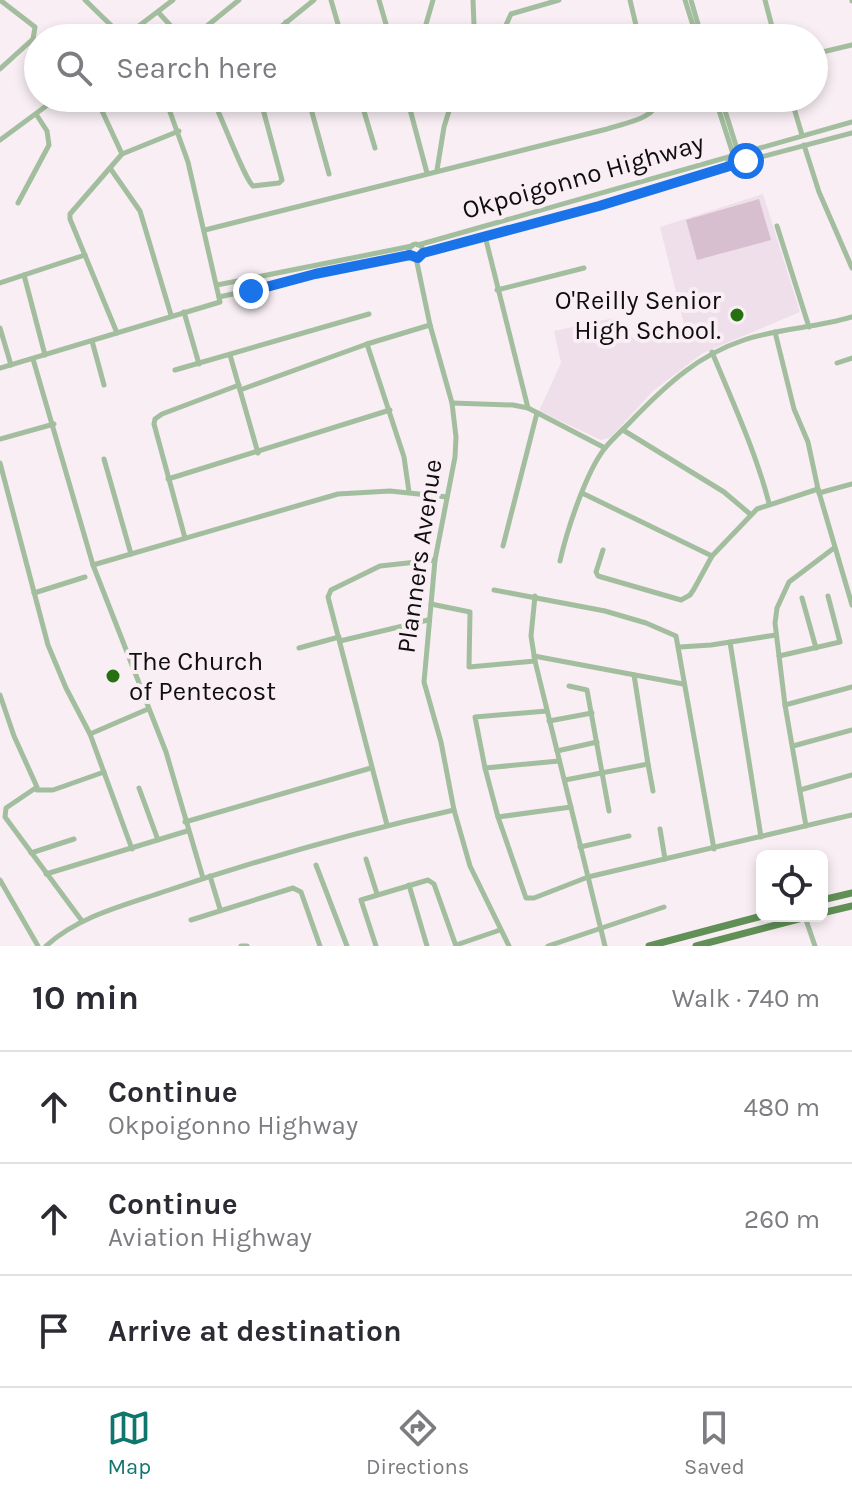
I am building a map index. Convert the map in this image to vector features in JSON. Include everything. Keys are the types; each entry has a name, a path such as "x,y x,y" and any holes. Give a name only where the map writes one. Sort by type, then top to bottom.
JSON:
{"main road":[{"path":"828,899 852,893"},
{"path":"828,912 852,906"},
{"path":"649,946 756,918"},
{"path":"696,946 786,922"}],"street":[{"path":"0,0 31,24"},
{"path":"85,0 109,24"},
{"path":"209,24 239,0"},
{"path":"284,24 314,0"},
{"path":"331,0 338,24"},
{"path":"379,0 386,24"},
{"path":"426,24 433,0"},
{"path":"473,0 474,24"},
{"path":"506,24 511,14 559,0"},
{"path":"630,0 636,24"},
{"path":"688,0 696,24"},
{"path":"765,0 771,24"},
{"path":"142,24 168,1"},
{"path":"158,12 169,24"},
{"path":"828,51 852,45"},
{"path":"0,69 24,50"},
{"path":"0,140 39,112"},
{"path":"102,112 122,154"},
{"path":"171,112 179,131 205,230 220,300"},
{"path":"219,112 247,182 253,186 279,183 282,175 264,112"},
{"path":"312,112 329,174"},
{"path":"364,112 375,148"},
{"path":"411,112 427,173"},
{"path":"437,170 450,112"},
{"path":"205,230 607,129 653,112"},
{"path":"722,112 735,153 746,161"},
{"path":"795,112 802,135"},
{"path":"18,203 49,145 47,131 36,114"},
{"name":"Okpoigonno Highway","path":"217,285 415,245 852,122"},
{"path":"117,333 70,216 122,154 179,131"},
{"name":"Okpoigonno Highway","path":"423,253 852,133"},
{"path":"804,145 824,203 852,268"},
{"path":"724,168 735,153"},
{"path":"110,168 140,211 171,315"},
{"path":"777,226 809,327"},
{"path":"485,236 528,408"},
{"path":"0,368 220,300 423,253 415,245"},
{"path":"413,256 415,245"},
{"path":"0,283 85,255"},
{"name":"Planners Avenue","path":"413,256 452,403 456,447 435,560 424,682 470,866 509,946"},
{"path":"497,290 584,268"},
{"path":"24,275 45,355"},
{"path":"184,312 199,364"},
{"path":"175,370 369,314"},
{"path":"560,561 582,493 605,448 670,381 712,352 775,332 852,317"},
{"path":"185,538 155,419 162,414 430,325"},
{"path":"0,328 11,365"},
{"path":"775,332 794,409 808,442 818,491 852,605"},
{"path":"92,341 104,385"},
{"path":"367,344 404,457 409,492"},
{"path":"712,352 746,430 748,444 758,461 769,503"},
{"path":"230,355 258,453"},
{"path":"837,363 852,358"},
{"path":"33,359 93,565 166,752 203,878"},
{"path":"452,403 528,408 605,448"},
{"path":"168,479 390,410"},
{"path":"503,546 537,413"},
{"path":"0,439 54,424"},
{"path":"623,430 724,492 750,514"},
{"path":"104,459 131,554"},
{"path":"0,463 48,645 90,734 132,849"},
{"path":"603,550 596,572 598,576 681,600 690,595 712,556 750,514 769,503 852,484"},
{"path":"93,565 338,494 409,492 447,497"},
{"path":"582,493 712,556"},
{"path":"806,826 785,705 776,635 777,608 789,582 834,548"},
{"path":"387,825 328,597 331,590 380,566 435,560"},
{"path":"34,593 85,577"},
{"path":"494,590 605,611 673,632 680,647 683,684 714,849"},
{"path":"535,596 531,636 535,658 605,946"},
{"path":"779,656 840,642 828,596"},
{"path":"802,598 816,648"},
{"path":"431,604 470,612 469,667 535,658 683,684"},
{"path":"299,648 428,620"},
{"path":"680,647 776,635"},
{"path":"730,642 761,837"},
{"path":"634,675 653,791"},
{"path":"569,686 586,689 609,811"},
{"path":"785,705 852,687"},
{"path":"0,695 36,789"},
{"path":"90,734 148,709"},
{"path":"547,711 475,717 498,817 526,898 534,898 588,877 852,815"},
{"path":"549,721 592,713"},
{"path":"793,746 852,730"},
{"path":"557,751 597,742"},
{"path":"485,768 560,761"},
{"path":"565,780 648,764"},
{"path":"185,822 371,768"},
{"path":"82,921 4,814 6,808 36,789 53,790 104,772"},
{"path":"800,790 852,775"},
{"path":"139,788 158,840"},
{"path":"498,817 571,807"},
{"path":"46,946 82,921 203,878 281,853 454,810"},
{"path":"660,829 665,859"},
{"path":"46,874 187,831"},
{"path":"580,847 629,836"},
{"path":"31,853 74,839"},
{"path":"366,859 377,894"},
{"path":"316,865 347,946"},
{"path":"210,876 220,909"},
{"path":"0,880 38,946"},
{"path":"376,946 361,900 432,880 456,946 501,929"},
{"path":"409,885 427,946"},
{"path":"191,920 291,888 297,889 301,892 320,946"},
{"path":"548,946 664,907"},
{"path":"809,922 815,946"}],"shaded area":[{"name":"O'Reilly Senior High School.","path":"763,194 800,312 703,353 653,391 611,437 601,440 539,411 561,363 554,331 614,318 636,341 685,328 660,227"},
{"path":"759,199 771,240 697,260 686,220"}],"place":[{"name":"O'Reilly Senior High School.","path":"737,315"},
{"name":"The Church of Pentecost","path":"113,676"}],"route":[{"path":"251,291 351,266 410,255 418,258 423,253 599,206 746,161"}]}
